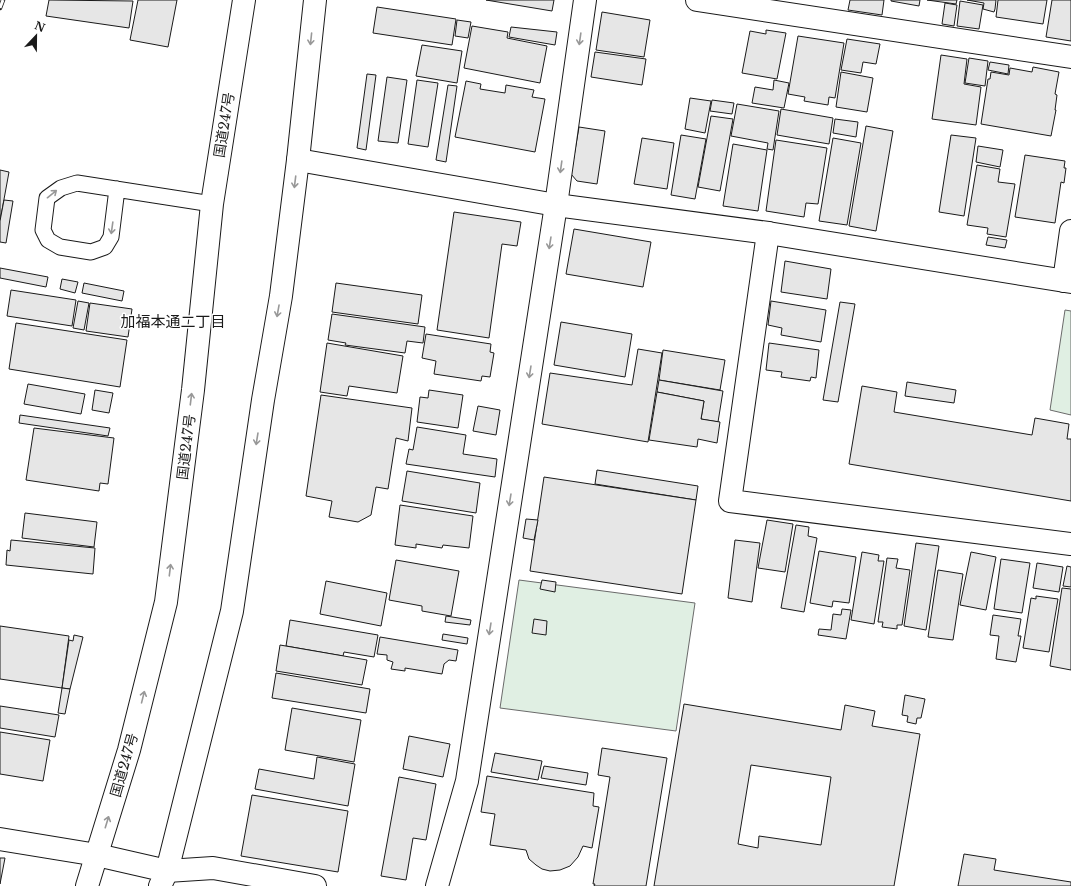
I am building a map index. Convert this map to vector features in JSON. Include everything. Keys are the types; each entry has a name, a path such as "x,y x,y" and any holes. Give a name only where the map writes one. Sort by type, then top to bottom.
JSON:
{"main road":[{"name":"国道247号","path":"87,886 129,750 166,602 193,390 212,204 244,0"},
{"path":"164,879 232,610 263,400 281,296 298,160 315,0"},
{"path":"437,886 467,781 556,205 585,0"},
{"path":"697,0 1071,56"},
{"path":"298,160 556,205 768,233 1068,282 1071,231"},
{"path":"768,233 730,501 1071,544"},
{"path":"0,839 97,855 164,879 214,868 315,886"}],"lane":[{"path":"117,189 110,237 105,247 91,252 60,247 48,240 43,230 47,198 61,188 77,183 117,189 212,204"}],"green space":[{"path":"1065,310 1071,311 1071,415 1050,410"},
{"path":"519,580 695,603 676,731 500,708"}],"building":[{"path":"49,0 133,1 129,28 46,16"},
{"path":"138,0 177,0 168,47 130,40"},
{"path":"486,0 554,0 552,11"},
{"path":"850,0 884,0 882,15 848,10"},
{"path":"891,0 920,0 919,6"},
{"path":"927,0 957,0 956,4"},
{"path":"967,0 996,0 994,12 983,9 984,3"},
{"path":"998,0 1047,0 1043,24 996,17"},
{"path":"1052,0 1071,0 1071,41 1046,37"},
{"path":"960,1 983,5 979,29 957,26"},
{"path":"945,3 957,5 954,26 942,24"},
{"path":"377,7 456,19 452,45 373,33"},
{"path":"602,12 650,20 644,57 596,50"},
{"path":"457,20 471,22 468,38 455,36"},
{"path":"472,26 508,32 507,38 547,46 540,83 464,68"},
{"path":"511,27 557,32 555,45 509,37"},
{"path":"766,30 786,33 777,79 742,73 750,31 766,34"},
{"path":"798,36 844,43 835,98 829,97 828,105 804,101 805,97 788,94"},
{"path":"847,39 880,44 876,64 863,62 861,73 841,70"},
{"path":"422,45 462,51 457,83 416,76"},
{"path":"595,52 646,59 642,85 591,77"},
{"path":"941,55 967,59 964,84 981,87 976,125 932,119"},
{"path":"969,58 988,61 985,86 965,83"},
{"path":"990,62 1009,65 1008,74 988,70"},
{"path":"1033,67 1059,72 1055,94 1057,95 1056,110 1051,136 981,124 988,79 990,79 991,72 1009,75 1010,68 1032,72"},
{"path":"841,72 873,78 867,112 836,107"},
{"path":"367,74 376,75 366,150 357,148"},
{"path":"387,77 407,80 398,143 378,141"},
{"path":"417,80 438,83 428,147 408,144"},
{"path":"774,80 789,83 784,108 752,103 755,87 773,90"},
{"path":"466,81 481,84 480,89 505,93 506,85 534,90 532,97 545,99 535,152 455,137"},
{"path":"448,85 457,86 446,162 436,160"},
{"path":"690,98 711,101 705,133 685,129"},
{"path":"712,100 734,103 732,114 710,111"},
{"path":"737,104 779,111 773,150 767,149 768,143 731,136"},
{"path":"781,109 833,118 829,144 777,135"},
{"path":"711,116 733,119 720,191 698,187"},
{"path":"835,119 858,122 856,137 833,133"},
{"path":"866,126 893,131 876,231 849,226"},
{"path":"579,127 605,131 597,184 577,181 571,174"},
{"path":"681,135 706,139 695,199 671,195"},
{"path":"951,135 976,138 964,216 939,212"},
{"path":"642,138 674,143 667,189 634,184"},
{"path":"833,138 861,143 847,225 819,221"},
{"path":"776,140 827,148 818,204 806,203 804,217 766,211"},
{"path":"733,144 767,150 758,211 723,206"},
{"path":"978,146 1003,150 1000,167 976,162"},
{"path":"1025,155 1065,161 1064,168 1066,168 1064,183 1061,182 1055,223 1015,217"},
{"path":"977,165 1000,169 998,182 1015,184 1006,237 987,234 988,228 967,225"},
{"path":"0,170 9,172 0,221"},
{"path":"4,200 13,201 6,243 0,242 0,221"},
{"path":"454,212 521,222 517,246 502,244 489,338 437,330"},
{"path":"574,229 651,242 643,287 566,274"},
{"path":"988,237 1007,240 1005,248 986,245"},
{"path":"785,261 831,269 827,299 781,292"},
{"path":"0,268 48,277 46,287 0,278"},
{"path":"62,279 78,282 75,293 60,289"},
{"path":"84,283 124,291 122,301 82,293"},
{"path":"336,283 422,295 418,324 332,312"},
{"path":"11,290 76,300 72,326 7,316"},
{"path":"78,301 89,303 84,330 73,328"},
{"path":"771,301 826,310 821,342 781,335 782,328 768,325"},
{"path":"840,302 855,304 838,402 823,400"},
{"path":"90,303 132,309 128,337 86,331"},
{"path":"332,314 425,327 423,343 407,341 405,353 345,345 346,343 328,340"},
{"path":"561,322 632,334 625,377 554,365"},
{"path":"16,323 127,340 120,387 9,369"},
{"path":"426,334 491,344 490,352 494,353 490,377 482,376 481,381 434,374 436,361 422,358"},
{"path":"327,343 403,356 397,393 349,386 347,396 320,392"},
{"path":"769,343 819,350 816,378 811,377 810,381 781,377 782,372 766,370"},
{"path":"638,349 662,353 648,442 542,424 550,373 632,385"},
{"path":"663,350 725,360 720,390 659,380"},
{"path":"659,380 723,391 718,422 701,419 704,401 657,392"},
{"path":"907,382 956,390 954,403 905,396"},
{"path":"28,384 85,394 81,414 24,404"},
{"path":"862,386 897,392 894,412 1032,435 1035,418 1069,424 1067,439 1071,439 1071,501 849,464"},
{"path":"95,390 113,393 109,413 92,410"},
{"path":"429,390 463,395 458,428 417,422 420,397 428,398"},
{"path":"657,392 704,401 701,419 720,422 717,443 698,439 697,447 649,440"},
{"path":"321,395 412,408 408,441 396,438 388,489 376,487 371,515 358,522 329,517 332,501 306,496"},
{"path":"478,406 500,410 496,435 473,431"},
{"path":"20,415 110,428 108,436 19,423"},
{"path":"417,427 466,435 463,454 497,459 495,477 406,464 409,449 413,450"},
{"path":"34,428 114,438 108,484 100,483 99,491 26,480"},
{"path":"597,470 698,486 696,500 595,484"},
{"path":"407,471 480,483 476,513 402,501"},
{"path":"544,477 696,500 682,594 530,571"},
{"path":"400,505 473,516 469,548 443,545 442,548 416,544 416,548 395,545"},
{"path":"25,513 97,522 94,547 22,538"},
{"path":"526,519 538,520 534,540 523,538"},
{"path":"767,520 793,524 785,572 758,568"},
{"path":"796,525 809,527 808,536 817,538 804,612 781,608"},
{"path":"11,540 95,548 93,574 6,565 7,550 10,551"},
{"path":"735,540 760,543 752,602 728,598"},
{"path":"916,543 939,546 926,630 904,626"},
{"path":"819,551 856,557 849,603 833,601 832,607 810,603"},
{"path":"862,552 879,555 878,561 884,561 874,624 851,620"},
{"path":"971,552 996,557 986,610 960,605"},
{"path":"887,558 898,559 896,568 910,570 902,625 897,625 897,629 882,627 883,622 878,622"},
{"path":"1001,559 1030,563 1022,613 994,609"},
{"path":"396,560 459,571 451,616 422,611 422,606 389,600"},
{"path":"1037,563 1063,567 1059,592 1033,588"},
{"path":"1067,566 1071,567 1071,587 1063,586"},
{"path":"938,570 963,574 953,640 928,637"},
{"path":"542,580 556,582 555,592 540,589"},
{"path":"326,581 387,593 381,626 320,614"},
{"path":"1062,588 1071,589 1071,670 1050,666"},
{"path":"1036,596 1058,599 1049,652 1023,648 1031,598 1036,599"},
{"path":"842,609 851,610 846,639 818,635 819,629 831,630 833,614 841,615"},
{"path":"993,615 1021,619 1018,636 1021,636 1016,662 996,659 999,636 990,635"},
{"path":"446,616 471,620 470,625 445,622"},
{"path":"534,619 547,621 546,635 532,633"},
{"path":"290,620 378,635 374,657 344,652 343,656 286,646"},
{"path":"0,626 69,636 62,688 0,679"},
{"path":"443,634 468,638 467,644 442,640"},
{"path":"74,635 83,637 70,689 62,688 69,640 73,641"},
{"path":"380,637 458,650 456,661 449,660 444,664 442,674 405,668 405,671 391,669 393,662 387,660 387,655 377,654"},
{"path":"280,645 367,660 362,685 276,671"},
{"path":"276,673 370,689 366,713 272,698"},
{"path":"62,688 70,689 65,714 58,713"},
{"path":"905,695 925,699 921,718 917,718 916,724 907,722 908,716 902,715"},
{"path":"684,704 841,730 845,705 875,711 872,726 920,734 894,886 654,886","holes":["751,765 831,777 821,845 759,836 758,848 738,844"]},
{"path":"0,706 59,715 55,737 0,728"},
{"path":"292,708 361,720 354,762 285,750"},
{"path":"0,732 50,740 43,781 0,774"},
{"path":"409,736 450,744 443,777 403,769"},
{"path":"602,748 667,758 646,886 594,886 595,884 593,884 610,777 598,775"},
{"path":"495,753 542,761 538,780 491,772"},
{"path":"317,757 355,764 348,806 255,789 259,769 314,779"},
{"path":"544,766 588,773 586,785 541,778"},
{"path":"487,776 594,793 593,806 599,807 592,848 583,846 578,857 570,866 560,870 550,871 542,869 529,859 526,850 490,845 495,814 481,812"},
{"path":"399,777 436,784 426,840 413,838 406,880 381,876"},
{"path":"252,795 348,811 338,872 241,856"},
{"path":"964,854 996,859 994,870 1071,882 1071,886 958,886"},
{"path":"0,858 5,858 0,884"}],"railway":[{"path":"0,8 3,0"}],"district":[{"name":"加福本通二丁目","path":"173,322"}]}
